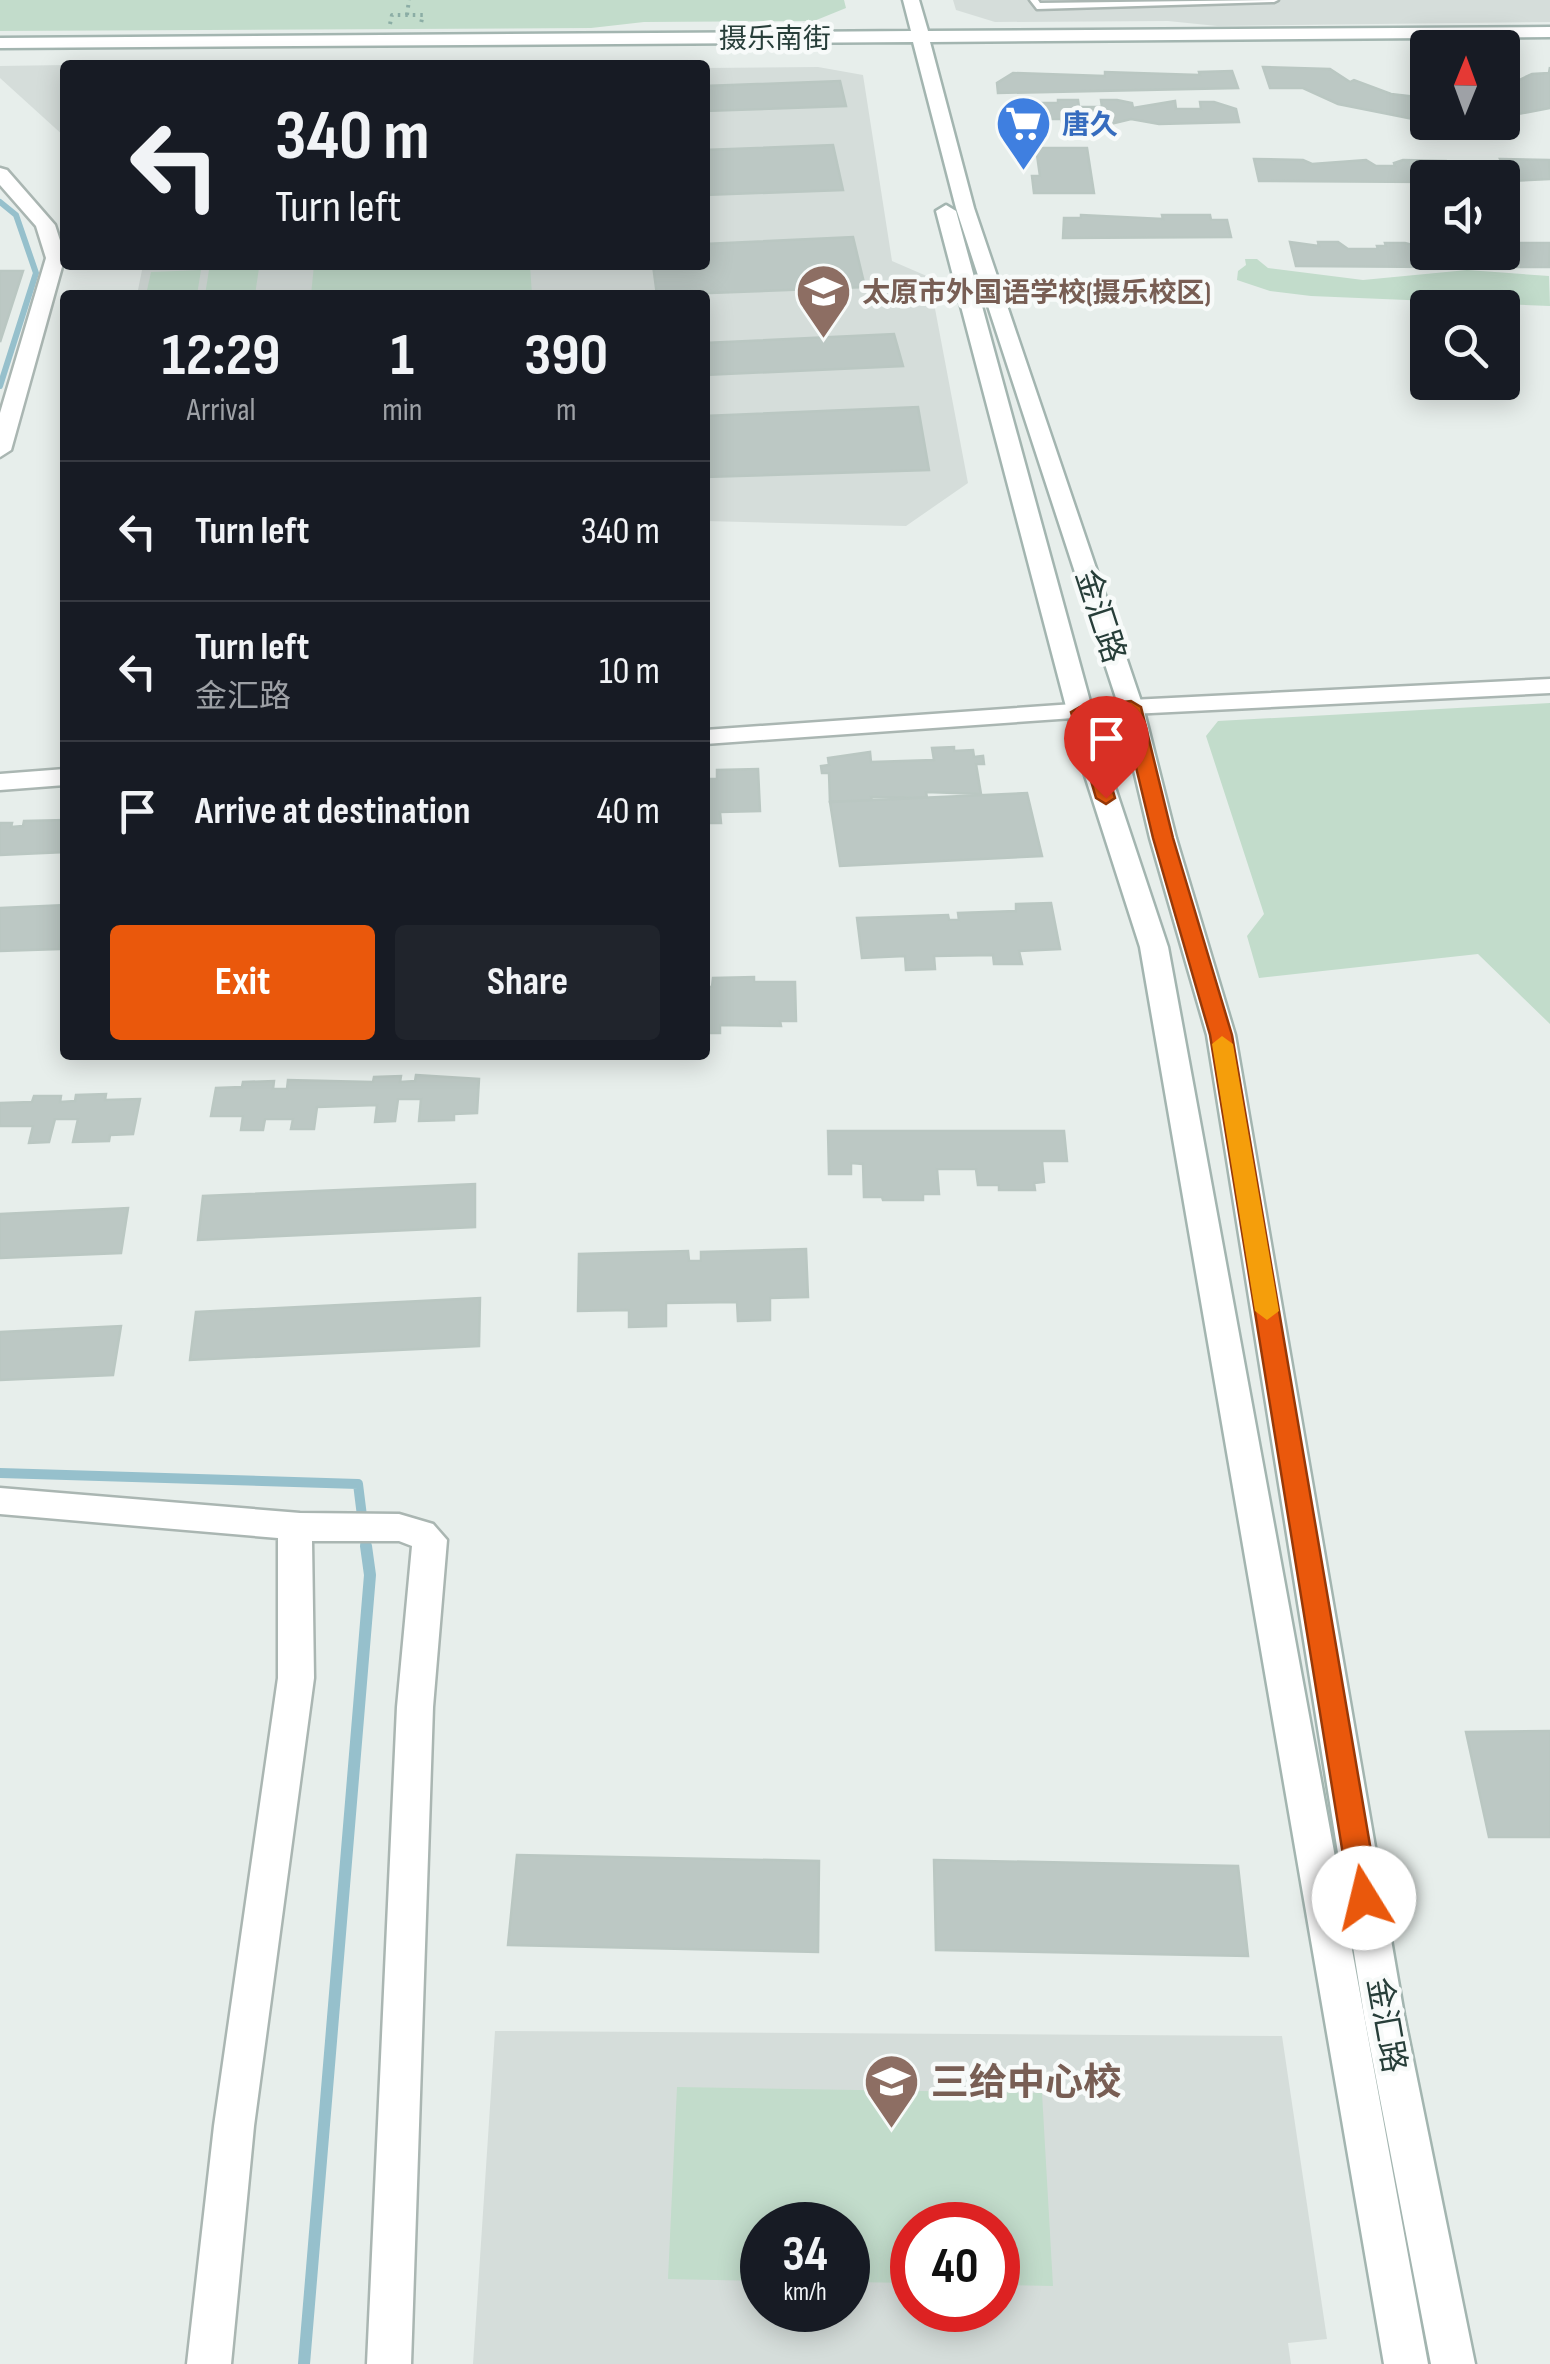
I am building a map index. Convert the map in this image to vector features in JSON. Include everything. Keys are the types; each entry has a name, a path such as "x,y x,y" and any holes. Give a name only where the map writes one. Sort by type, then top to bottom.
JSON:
{"street":[{"name":"金汇路","path":"891,0 913,44 1131,707 1163,838 1221,1035 1384,2015 1453,2364"},
{"name":"金汇路","path":"911,0 913,44 1080,712 1154,947 1406,2364"},
{"name":"摄乐南街","path":"0,55 1550,32"},
{"name":"摄乐南街","path":"0,43 1550,45"},
{"path":"0,174 44,224 56,258 0,450"},
{"path":"710,737 1131,707 1550,686"},
{"path":"0,782 60,778"},
{"path":"0,1501 85,1503 342,1529 401,1528 421,1532 430,1540 415,1707 390,2364"},
{"path":"208,2364 234,2126 296,1678 295,1525"}],"lane":[{"path":"1034,0 1037,6 1274,0"}],"path":[{"path":"407,15 409,0"}],"shaded area":[{"path":"953,0 1550,0 1550,22 1217,26 1168,21 995,22 956,10"},
{"path":"60,65 60,132 0,78 0,66"},
{"name":"太原市外国语学校(摄乐校区)","path":"818,67 863,75 892,261 929,277 968,483 906,526 710,521 710,290 138,290 142,270 710,270 710,68"},
{"name":"三给中心校","path":"495,2031 1282,2036 1327,2339 1288,2343 1291,2364 473,2364"}],"green space":[{"path":"0,0 844,0 846,8 814,21 644,22 591,28 0,31"},
{"path":"1245,259 1257,259 1268,268 1363,280 1467,270 1549,276 1550,306 1520,305 1520,290 1410,290 1410,300 1270,291 1237,280 1238,271 1246,265"},
{"path":"201,270 198,290 147,290 151,272"},
{"path":"209,270 259,270 256,290 206,290"},
{"path":"314,270 530,270 532,290 312,290"},
{"path":"1550,703 1550,1024 1478,954 1259,978 1247,936 1264,914 1206,736 1218,721"},
{"path":"677,2087 1042,2093 1053,2286 1020,2285 1020,2202 890,2202 890,2283 870,2282 870,2202 740,2202 740,2281 668,2279"}],"building":[{"path":"1263,67 1330,69 1350,82 1410,96 1410,118 1338,104 1303,88 1270,88"},
{"path":"1550,67 1550,108 1520,114 1520,80 1549,73"},
{"path":"1232,71 1238,88 998,93 997,83 1013,73 1105,76 1105,72 1200,75 1199,72"},
{"path":"840,81 846,106 710,111 710,86"},
{"path":"1078,100 1079,107 1102,107 1101,100 1117,100 1132,103 1133,108 1175,101 1176,109 1201,109 1200,102 1214,102 1236,109 1239,122 1159,124 1131,119 1111,124 1111,120 1073,119 1074,123 1062,123 1061,119 1038,119 1037,107 1041,103"},
{"path":"833,145 843,190 710,195 710,150"},
{"path":"1036,148 1087,148 1094,193 1034,193 1032,176 1040,176"},
{"path":"1254,159 1303,160 1312,164 1366,160 1376,166 1395,166 1394,163 1410,160 1410,182 1259,181"},
{"path":"1500,159 1549,160 1550,179 1520,180 1520,160"},
{"path":"1081,215 1163,219 1162,215 1210,215 1211,220 1227,220 1231,237 1063,238 1064,218"},
{"path":"853,237 865,287 710,293 656,290 654,270 710,270 710,244"},
{"path":"1290,242 1319,246 1318,242 1338,242 1348,249 1378,249 1385,243 1410,244 1410,267 1296,266"},
{"path":"1520,243 1550,243 1549,267 1520,267"},
{"path":"0,271 23,271 0,342"},
{"path":"894,334 903,366 710,375 710,343"},
{"path":"918,407 929,470 710,477 710,416"},
{"path":"954,747 954,751 973,750 974,757 983,756 984,764 976,764 981,794 926,792 927,798 871,797 872,801 830,802 829,773 822,773 821,766 829,765 828,758 870,752 871,762 934,760 932,748"},
{"path":"758,769 760,811 720,812 721,823 710,823 710,779 717,779 717,770"},
{"path":"1027,793 1042,856 840,866 830,802"},
{"path":"60,820 60,852 0,855 0,823 23,826 24,821"},
{"path":"1051,903 1060,949 1019,951 1022,964 994,964 993,955 934,956 935,969 906,970 905,956 862,958 857,918 948,915 949,920 959,920 958,913 1016,911 1016,904"},
{"path":"60,905 59,949 0,951 0,908"},
{"path":"713,978 795,982 796,1021 780,1021 781,1026 720,1025 720,1033 710,1033"},
{"path":"416,1075 479,1079 477,1113 454,1114 454,1120 419,1121 421,1099 398,1099 395,1121 375,1122 377,1105 317,1107 314,1129 291,1129 293,1119 265,1119 263,1130 241,1130 243,1116 211,1116 216,1088 242,1087 243,1082 274,1081 273,1089 287,1089 288,1080 373,1082 374,1077 401,1076 400,1082 415,1081"},
{"path":"106,1094 105,1100 140,1099 133,1134 110,1135 109,1141 73,1142 78,1119 55,1119 49,1142 29,1143 33,1126 0,1126 0,1103 32,1102 34,1096 61,1096 60,1102 75,1101 76,1095"},
{"path":"828,1131 1064,1131 1067,1161 1042,1161 1044,1182 1034,1183 1035,1190 999,1190 999,1185 978,1185 976,1169 937,1169 939,1194 923,1194 923,1200 883,1200 864,1197 863,1164 851,1163 851,1174 829,1174"},
{"path":"475,1184 475,1227 198,1240 203,1196"},
{"path":"128,1208 121,1253 0,1258 0,1214"},
{"path":"806,1249 808,1297 770,1298 770,1320 738,1321 737,1302 666,1303 666,1326 629,1327 629,1310 578,1311 579,1254 688,1251 689,1261 701,1261 701,1252"},
{"path":"480,1298 479,1346 190,1360 196,1312"},
{"path":"121,1326 113,1375 0,1380 0,1332"},
{"path":"1550,1731 1550,1837 1489,1837 1466,1732"},
{"path":"517,1855 819,1861 818,1952 508,1945"},
{"path":"934,1860 1238,1866 1248,1956 936,1950"}],"waterway":[{"path":"0,202 16,215 36,273 0,386"},
{"path":"0,1473 358,1484 366,1548"},
{"path":"304,2364 370,1575 366,1546"}],"slow traffic":[{"path":"1222,1044 1267,1311"}],"place":[{"name":"唐久","path":"1023,173"},
{"name":"太原市外国语学校(摄乐校区)","path":"823,341"},
{"name":"三给中心校","path":"892,2131"}],"route":[{"path":"1106,798 1080,712 1131,707 1163,838 1221,1035 1364,1898"}]}
